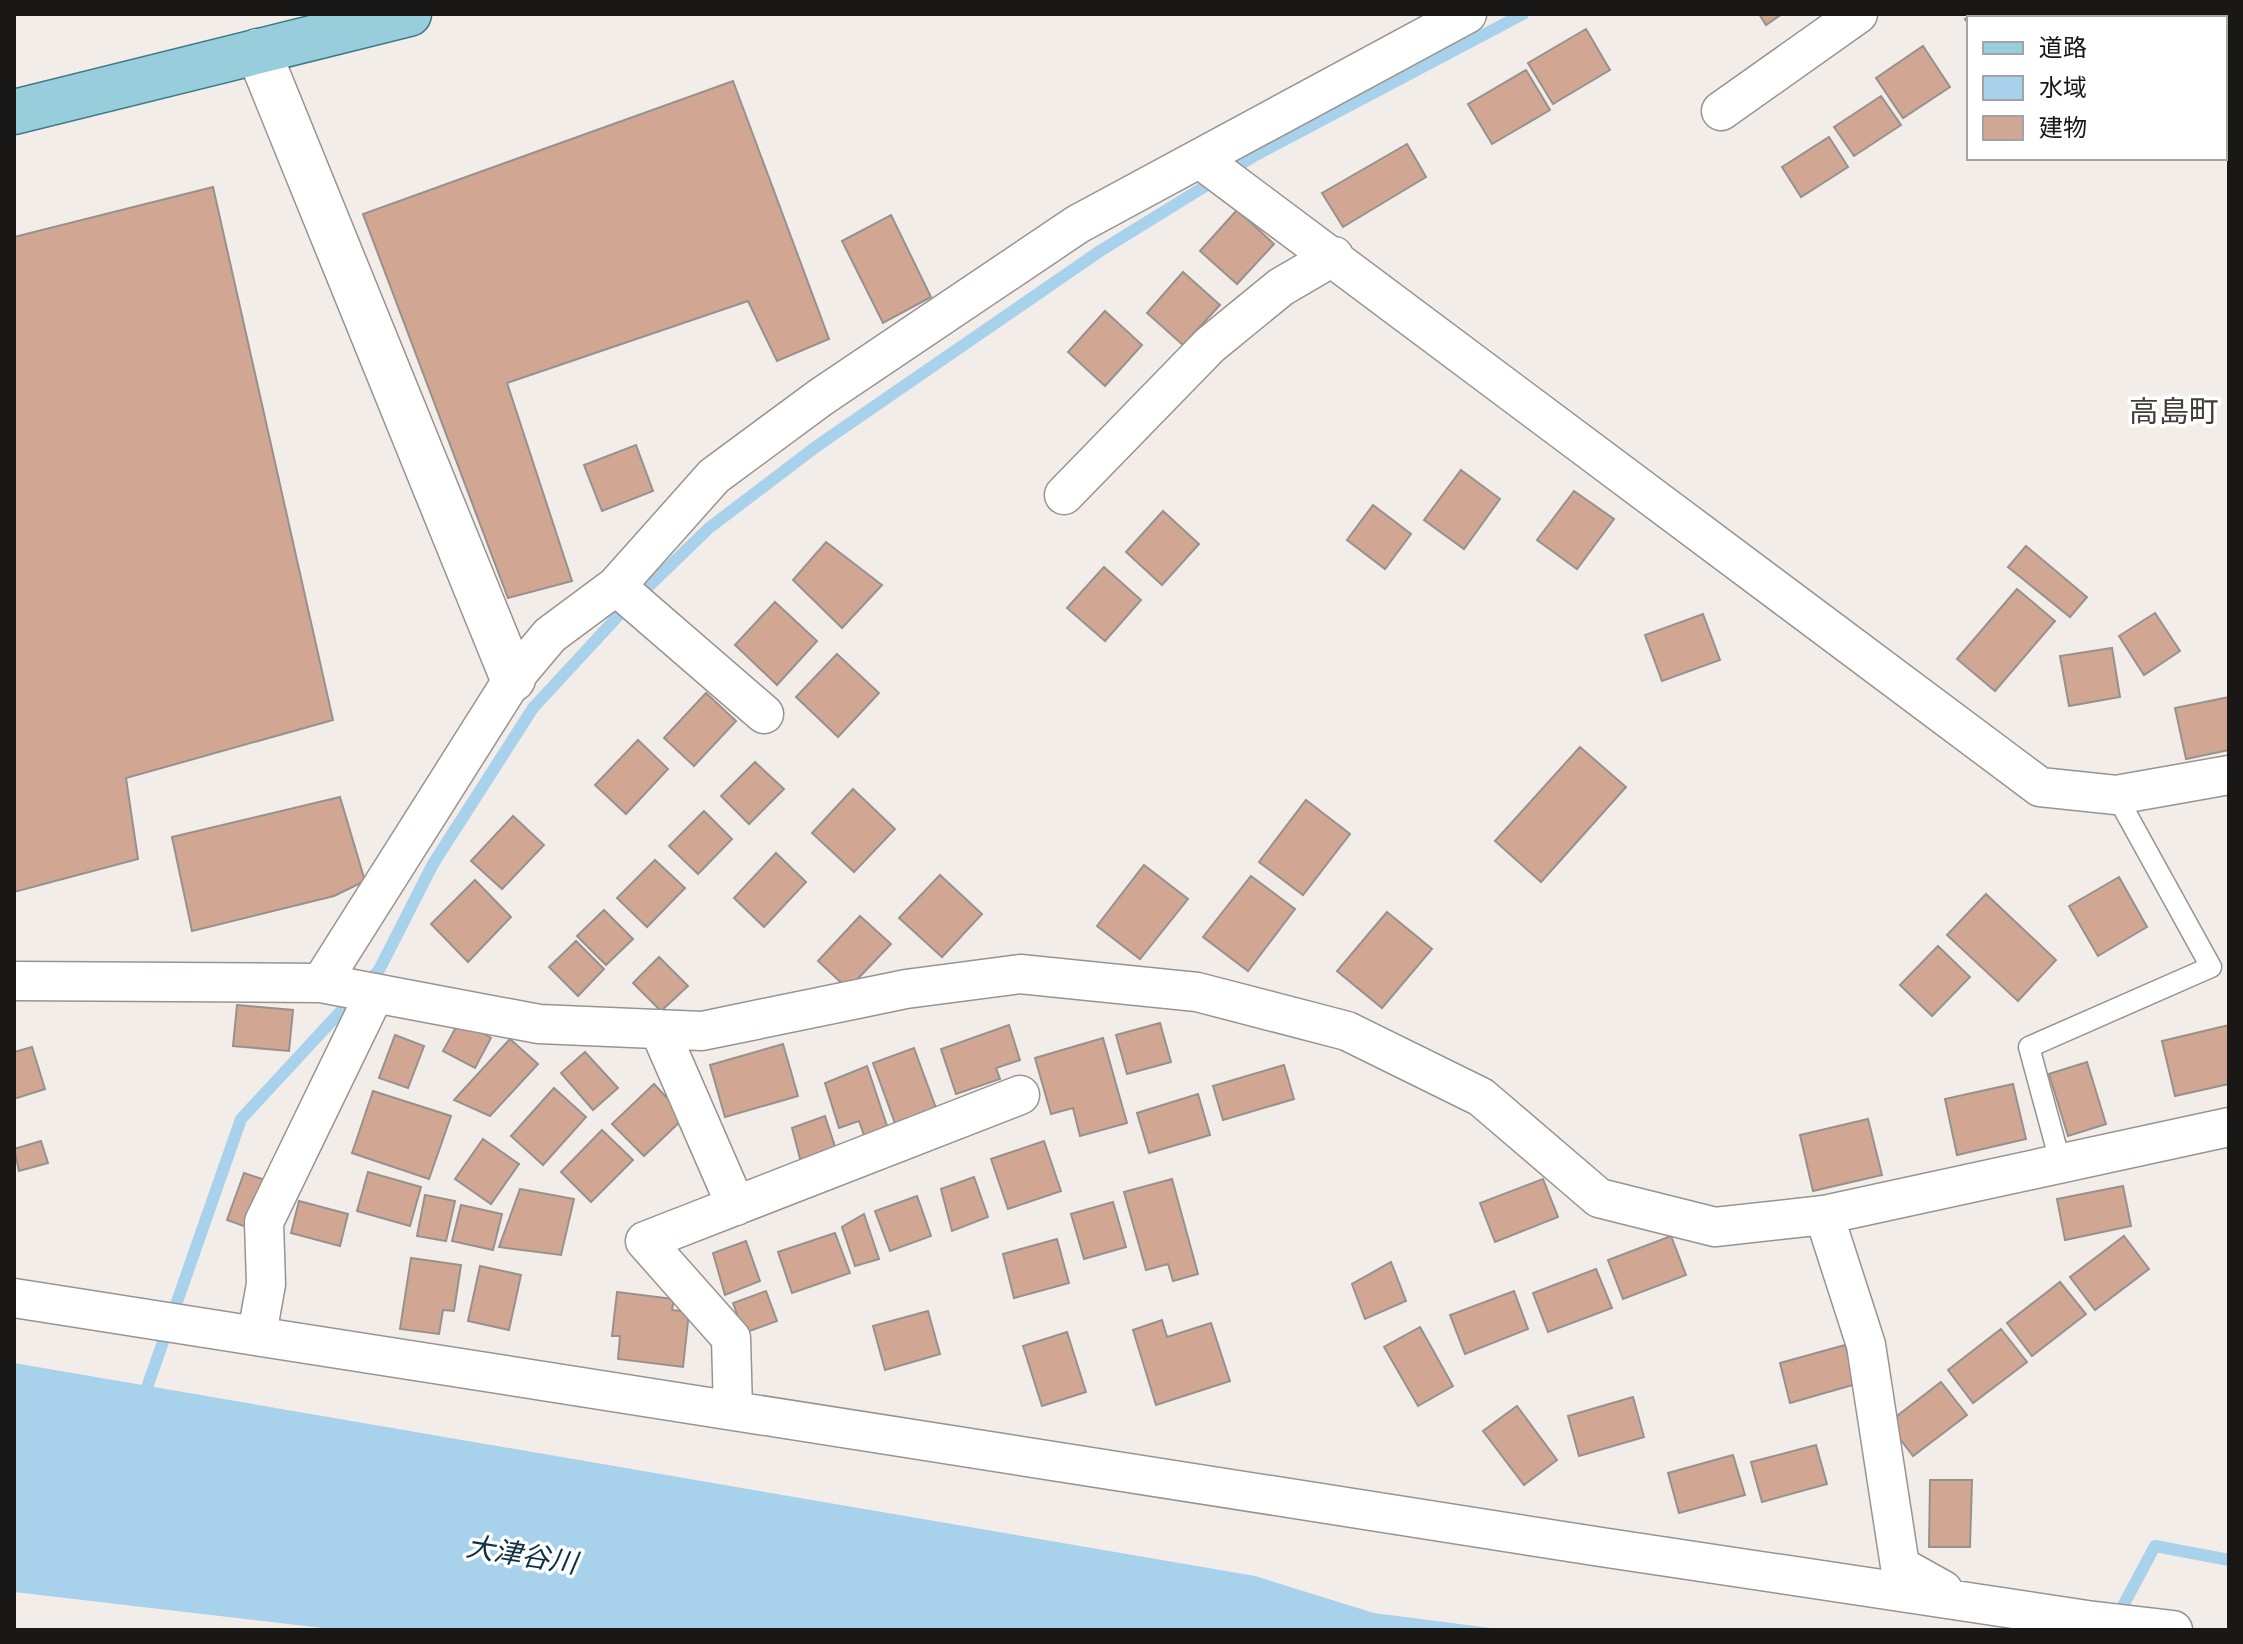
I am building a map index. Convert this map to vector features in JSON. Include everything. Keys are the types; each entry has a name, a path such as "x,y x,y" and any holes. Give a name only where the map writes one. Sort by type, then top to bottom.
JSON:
{"main road":[{"path":"14,112 409,14"}],"street":[{"path":"321,983 513,679 550,635 616,586 714,476 821,397 1078,224 1467,14"},
{"path":"1721,111 1858,14"},
{"path":"258,51 513,679"},
{"path":"1200,159 1334,256 2040,787 2116,795 2229,775"},
{"path":"1064,495 1210,345 1281,287 1334,256"},
{"path":"616,586 764,714"},
{"path":"14,981 321,983 539,1024 702,1031 906,989 1020,974 1197,992 1347,1031 1481,1097 1599,1198 1715,1227 1824,1215 2229,1127"},
{"path":"257,1334 266,1284 264,1222 375,993"},
{"path":"659,1029 736,1206"},
{"path":"733,1410 731,1338 645,1241 1020,1095"},
{"path":"1824,1215 1866,1345 1900,1566 1963,1602"},
{"path":"14,1298 1963,1602 2156,1628"}],"lane":[{"path":"2061,1165 2029,1047 2211,967 2116,795"}],"water":[{"name":"大津谷川","path":"14,1363 1255,1576 1374,1613 1506,1630 339,1630 14,1592"}],"building":[{"path":"1759,14 1782,14 1766,25"},
{"path":"2029,14 2030,16 1970,16"},
{"path":"1586,29 1610,70 1553,104 1528,63"},
{"path":"1923,46 1950,87 1903,118 1876,78"},
{"path":"1526,70 1550,110 1492,144 1468,104"},
{"path":"733,81 829,339 777,361 748,301 507,383 572,581 508,598 363,214"},
{"path":"1881,96 1901,125 1854,156 1834,127"},
{"path":"1829,137 1848,167 1801,197 1782,167"},
{"path":"1407,144 1426,177 1343,227 1322,193"},
{"path":"213,187 333,720 126,778 138,859 14,892 14,237"},
{"path":"1237,210 1274,244 1237,284 1200,251"},
{"path":"891,215 931,297 883,323 842,241"},
{"path":"1183,272 1220,305 1183,345 1147,313"},
{"path":"1105,311 1142,345 1105,386 1068,352"},
{"path":"636,445 653,491 602,511 584,465"},
{"path":"1461,470 1500,499 1464,549 1424,520"},
{"path":"1574,491 1614,519 1577,569 1537,540"},
{"path":"1373,505 1411,534 1385,569 1347,540"},
{"path":"1163,511 1199,544 1162,585 1126,552"},
{"path":"826,542 882,585 842,628 793,580"},
{"path":"2026,546 2087,597 2070,617 2008,567"},
{"path":"1104,567 1141,600 1105,641 1067,608"},
{"path":"2017,589 2055,621 1995,691 1957,659"},
{"path":"775,602 817,641 777,685 735,645"},
{"path":"2155,613 2180,651 2144,675 2119,636"},
{"path":"1703,614 1720,660 1662,681 1645,635"},
{"path":"2112,648 2120,697 2069,706 2060,656"},
{"path":"837,654 879,693 838,737 796,697"},
{"path":"706,693 736,721 694,766 664,738"},
{"path":"2229,697 2229,750 2186,759 2175,708"},
{"path":"638,740 668,769 626,814 595,785"},
{"path":"1580,747 1626,787 1541,882 1495,841"},
{"path":"755,762 784,789 749,824 721,796"},
{"path":"853,789 895,829 854,872 812,833"},
{"path":"340,797 365,881 334,896 192,931 172,837"},
{"path":"1306,800 1350,834 1303,895 1259,862"},
{"path":"704,811 732,839 698,874 669,846"},
{"path":"513,816 544,845 502,889 471,861"},
{"path":"776,853 806,882 764,927 734,898"},
{"path":"655,860 685,888 647,927 617,898"},
{"path":"1144,865 1188,899 1140,959 1097,926"},
{"path":"940,875 982,914 942,957 899,918"},
{"path":"1251,876 1295,909 1248,971 1203,937"},
{"path":"2119,877 2147,927 2098,956 2069,906"},
{"path":"475,880 511,917 468,962 431,924"},
{"path":"1986,894 2056,960 2018,1001 1947,935"},
{"path":"604,910 633,939 606,965 577,936"},
{"path":"1387,912 1432,949 1382,1008 1337,971"},
{"path":"860,916 891,944 848,989 818,961"},
{"path":"576,941 604,969 578,996 549,967"},
{"path":"1938,946 1970,977 1932,1016 1900,985"},
{"path":"659,957 688,986 661,1011 633,983"},
{"path":"237,1005 293,1010 289,1051 233,1046"},
{"path":"460,1020 491,1038 475,1068 443,1051"},
{"path":"1160,1023 1171,1062 1127,1074 1116,1035"},
{"path":"1009,1025 1020,1060 996,1068 1000,1079 956,1094 941,1049"},
{"path":"2229,1025 2229,1084 2175,1096 2162,1041"},
{"path":"395,1035 424,1046 408,1088 379,1078"},
{"path":"1103,1038 1127,1123 1080,1136 1073,1108 1051,1114 1035,1058"},
{"path":"510,1039 538,1064 490,1116 454,1100"},
{"path":"783,1044 798,1096 725,1117 710,1065"},
{"path":"32,1047 45,1089 14,1099 14,1052"},
{"path":"914,1048 937,1111 896,1126 873,1063"},
{"path":"585,1052 618,1088 593,1110 561,1073"},
{"path":"2087,1062 2106,1124 2068,1136 2049,1074"},
{"path":"1284,1065 1294,1099 1223,1120 1213,1086"},
{"path":"867,1066 888,1129 865,1138 859,1121 839,1128 825,1083"},
{"path":"654,1084 685,1117 644,1156 612,1124"},
{"path":"2013,1084 2026,1139 1957,1155 1945,1099"},
{"path":"554,1088 586,1117 543,1165 511,1136"},
{"path":"373,1091 451,1116 429,1179 352,1153"},
{"path":"1198,1094 1210,1135 1149,1153 1137,1113"},
{"path":"825,1116 838,1156 803,1170 792,1128"},
{"path":"1868,1119 1882,1175 1813,1191 1800,1135"},
{"path":"602,1130 633,1160 591,1202 561,1172"},
{"path":"483,1139 519,1164 491,1204 455,1179"},
{"path":"41,1141 48,1163 19,1171 14,1149"},
{"path":"1044,1141 1061,1191 1008,1209 991,1159"},
{"path":"368,1172 421,1187 410,1226 357,1211"},
{"path":"244,1173 268,1181 252,1229 227,1220"},
{"path":"974,1177 988,1217 952,1231 941,1189"},
{"path":"1172,1179 1198,1274 1173,1281 1168,1264 1146,1270 1124,1192"},
{"path":"1543,1179 1558,1217 1495,1242 1480,1203"},
{"path":"2123,1186 2131,1226 2065,1240 2057,1199"},
{"path":"520,1189 574,1199 561,1255 499,1247"},
{"path":"425,1195 455,1201 446,1241 417,1236"},
{"path":"917,1196 931,1236 890,1251 875,1211"},
{"path":"299,1201 348,1214 340,1246 291,1233"},
{"path":"1113,1202 1126,1247 1084,1259 1071,1214"},
{"path":"461,1205 502,1214 493,1250 452,1241"},
{"path":"864,1214 879,1259 855,1266 842,1227"},
{"path":"835,1233 850,1273 792,1293 778,1252"},
{"path":"1671,1236 1686,1275 1623,1299 1608,1260"},
{"path":"2124,1236 2149,1269 2095,1310 2070,1277"},
{"path":"1057,1239 1069,1283 1014,1298 1003,1254"},
{"path":"746,1241 760,1281 725,1295 713,1253"},
{"path":"411,1258 461,1265 454,1311 443,1310 439,1334 400,1329"},
{"path":"1391,1262 1406,1301 1365,1319 1352,1284"},
{"path":"480,1266 521,1275 509,1330 468,1321"},
{"path":"1596,1269 1612,1308 1548,1332 1533,1293"},
{"path":"2060,1282 2086,1314 2032,1356 2007,1323"},
{"path":"766,1291 777,1321 744,1333 733,1303"},
{"path":"1514,1291 1528,1329 1465,1354 1450,1315"},
{"path":"617,1292 674,1299 672,1310 689,1312 683,1367 618,1359 620,1336 612,1336"},
{"path":"928,1311 940,1354 885,1370 873,1326"},
{"path":"1162,1320 1167,1337 1211,1323 1230,1381 1156,1405 1133,1330"},
{"path":"1420,1327 1453,1386 1418,1406 1384,1347"},
{"path":"2001,1329 2027,1362 1973,1403 1948,1370"},
{"path":"1067,1332 1086,1392 1042,1406 1023,1346"},
{"path":"1845,1345 1856,1384 1790,1403 1780,1363"},
{"path":"1941,1382 1967,1415 1913,1456 1888,1423"},
{"path":"1633,1397 1644,1437 1579,1456 1568,1416"},
{"path":"1517,1406 1557,1460 1524,1485 1483,1431"},
{"path":"1816,1445 1827,1484 1762,1502 1751,1462"},
{"path":"1733,1455 1745,1495 1679,1513 1668,1473"},
{"path":"1930,1480 1972,1480 1970,1547 1929,1547"}],"waterway":[{"path":"143,1399 241,1119 379,970 433,864 533,708 619,615 709,528 817,446 1100,251 1254,156 1523,14"},
{"path":"2117,1617 2155,1546 2229,1560"}],"district":[{"name":"高島町","path":"2174,410"}]}
